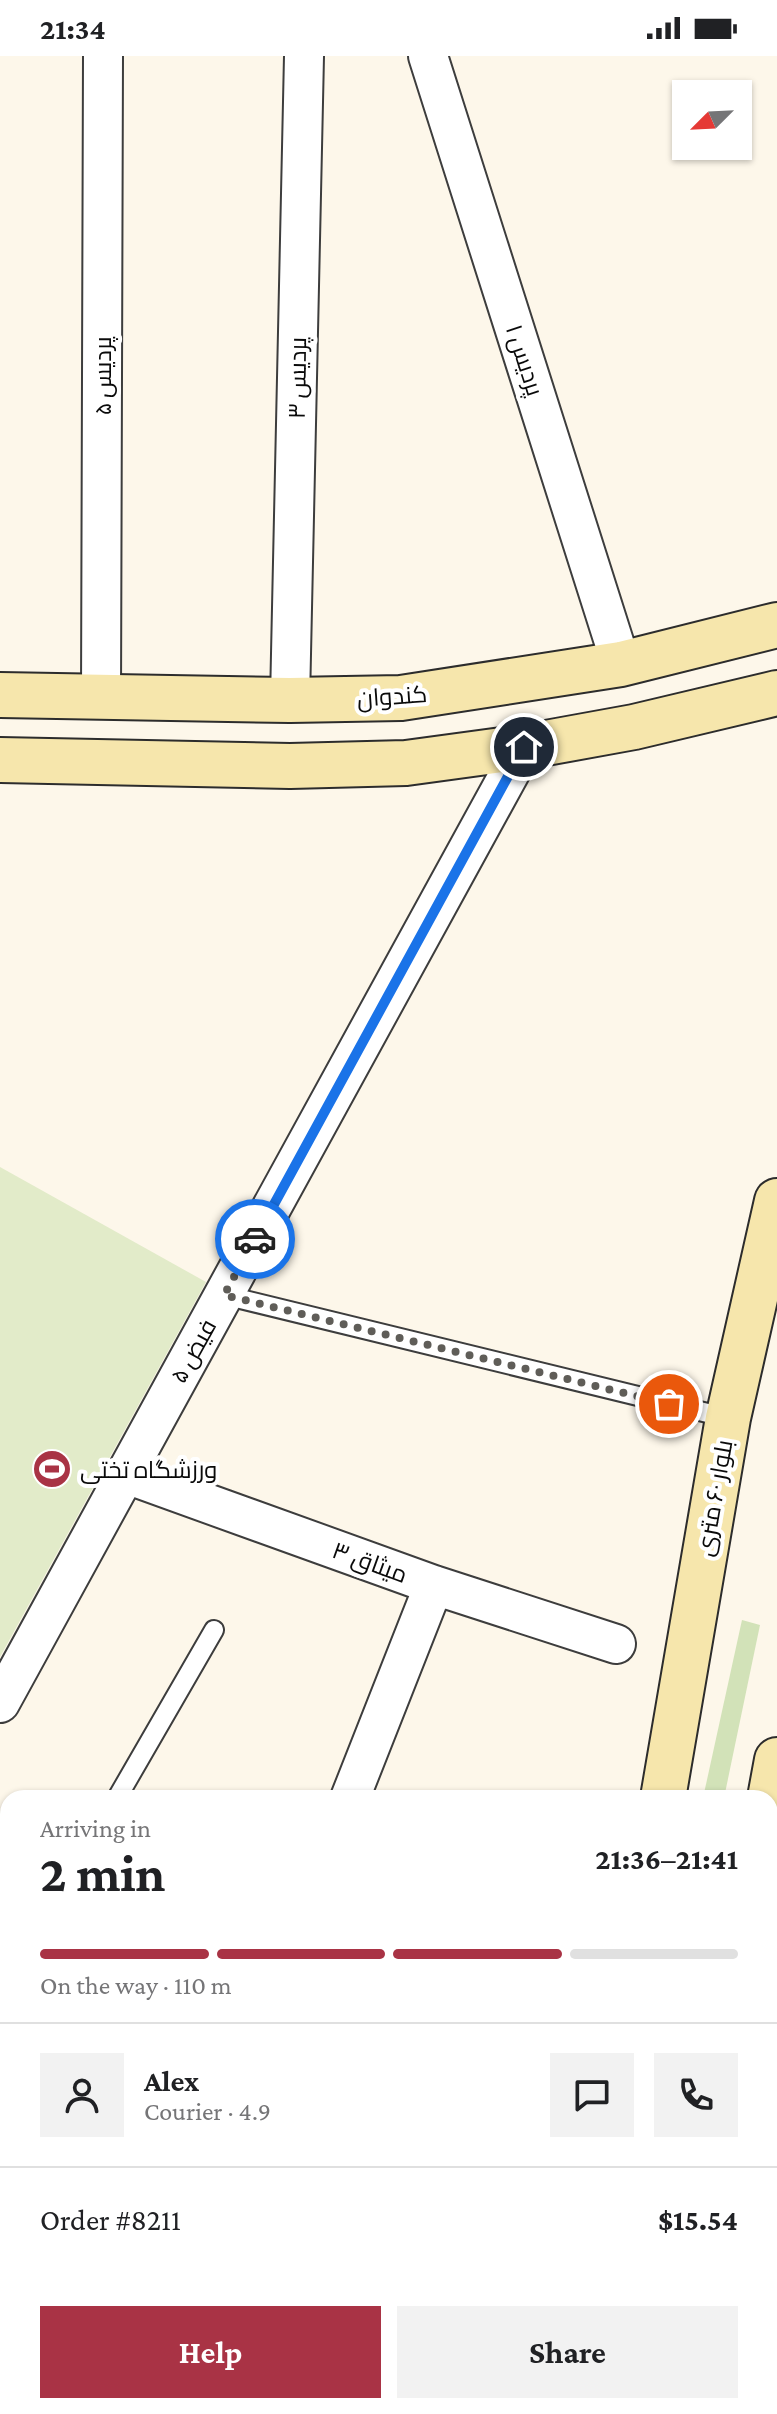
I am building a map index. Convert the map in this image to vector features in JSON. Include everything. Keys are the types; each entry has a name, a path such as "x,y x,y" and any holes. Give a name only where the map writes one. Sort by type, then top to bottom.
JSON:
{"main road":[{"name":"کندوان","path":"0,695 290,700 401,698 621,664 777,625"},
{"path":"0,760 290,766 392,763 524,747 634,727 777,693"},
{"name":"بلوار ۶۰ متری","path":"664,1790 728,1418 776,1213"}],"street":[{"name":"پردیس ۵","path":"101,697 103,56"},
{"name":"پردیس ۳","path":"290,700 304,56"},
{"name":"پردیس ۱","path":"428,56 621,664"},
{"name":"فیض ۵","path":"0,1703 524,747"},
{"name":"میثاق ۳","path":"126,1474 434,1585 616,1644"},
{"path":"353,1790 434,1585"}],"lane":[{"path":"224,1295 728,1418"},
{"path":"122,1790 214,1630"}],"green space":[{"name":"ورزشگاه تختی","path":"0,1167 206,1282 0,1657"},
{"path":"742,1620 760,1625 726,1790 705,1790"}],"way so far":[{"path":"255,1239 224,1295 669,1404"}],"place":[{"name":"ورزشگاه تختی","path":"52,1469"}],"route":[{"path":"255,1239 524,747"}]}
